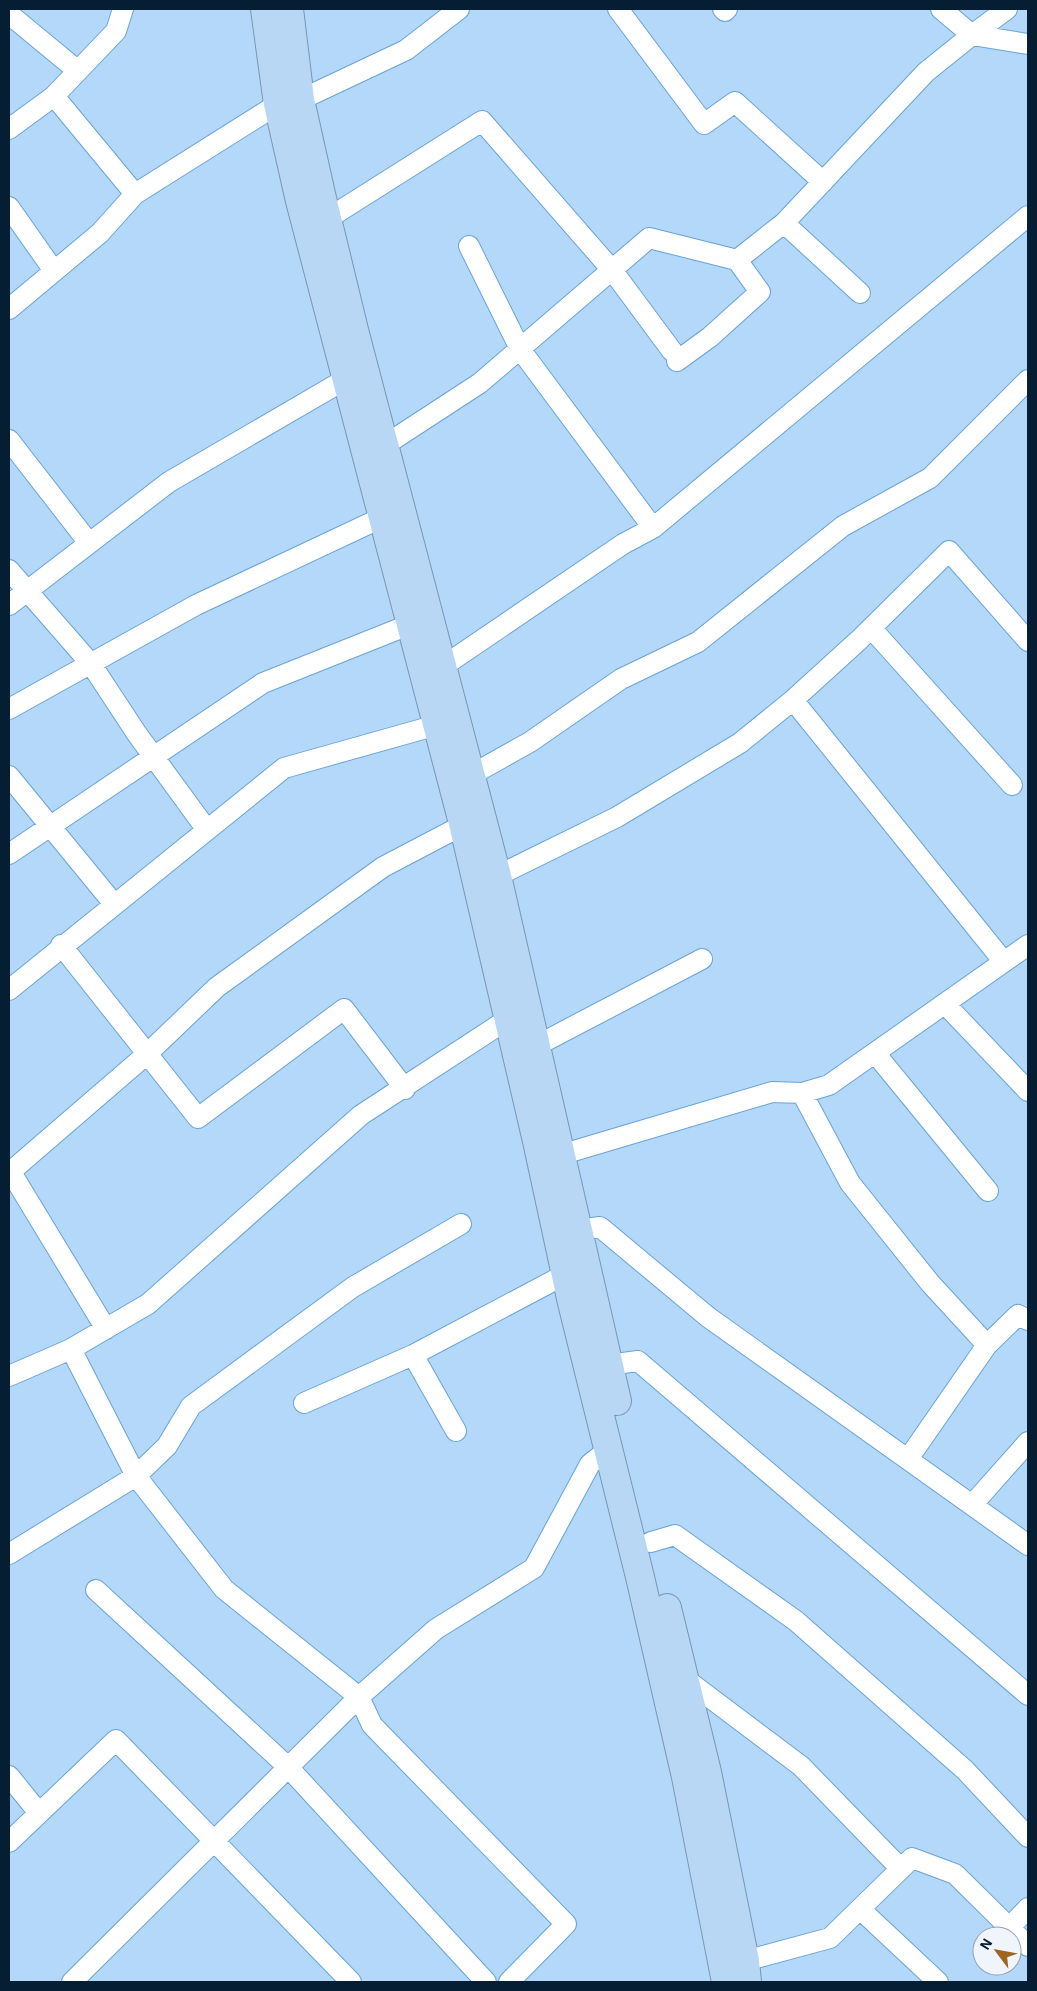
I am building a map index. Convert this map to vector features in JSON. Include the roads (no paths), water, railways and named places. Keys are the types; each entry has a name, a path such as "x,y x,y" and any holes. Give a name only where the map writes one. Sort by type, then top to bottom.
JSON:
{"highway":[{"path":"265,9 290,102 327,219 376,448 393,514 442,667 446,722 463,825 508,1019 551,1157 578,1230 609,1449 684,1678 707,1772 736,1973"},
{"path":"289,9 290,102 300,201 346,379 376,448"},
{"path":"393,514 411,624 446,722 471,775 496,876 534,1047 566,1274 598,1367 642,1546 686,1777 736,1973"}],"street":[{"path":"9,129 54,96 116,31 123,9"},
{"path":"9,310 100,233 135,194 290,102 406,50 459,9"},
{"path":"618,9 704,124 735,102 822,182"},
{"path":"724,9 725,11 728,9"},
{"path":"941,9 972,35 1028,44"},
{"path":"737,260 784,223 926,72 1006,9"},
{"path":"9,14 78,70"},
{"path":"54,96 135,194"},
{"path":"327,219 482,121 612,270 675,356 710,337 760,292 737,260 649,238 612,270 520,349 480,383 376,448"},
{"path":"9,208 54,271"},
{"path":"442,667 623,544 652,528 1028,216"},
{"path":"784,223 860,293"},
{"path":"469,246 520,349 652,528"},
{"path":"9,605 169,482 346,379"},
{"path":"471,775 530,742 621,679 698,642 844,526 930,478 1028,380"},
{"path":"9,440 89,543"},
{"path":"9,709 196,605 393,514"},
{"path":"496,876 617,817 740,743 793,700 871,628 949,551 1028,641"},
{"path":"9,570 26,592 91,664 153,756 207,830"},
{"path":"9,854 49,825 263,683 411,624"},
{"path":"871,628 1012,785"},
{"path":"793,700 1004,962"},
{"path":"9,990 62,945 284,768 446,722"},
{"path":"9,776 114,904"},
{"path":"106,1329 9,1171 148,1054 225,982 383,868 463,825"},
{"path":"62,945 198,1118 344,1009 405,1089"},
{"path":"551,1157 772,1092 802,1093 829,1085 946,1005 1004,962 1026,949"},
{"path":"534,1047 702,959"},
{"path":"946,1005 1028,1091"},
{"path":"9,1376 71,1349 148,1304 362,1115 405,1089 508,1019"},
{"path":"875,1053 988,1191"},
{"path":"802,1093 850,1183 930,1283 987,1345"},
{"path":"9,1554 136,1476 167,1446 191,1406 352,1287 461,1224"},
{"path":"578,1230 600,1227 708,1317 1028,1545"},
{"path":"304,1403 413,1355 566,1274"},
{"path":"908,1459 987,1345 1018,1316 1028,1320"},
{"path":"71,1349 136,1476 224,1589 359,1697 372,1725 566,1924 509,1982"},
{"path":"413,1355 456,1431"},
{"path":"598,1367 638,1361 1028,1695"},
{"path":"972,1505 1028,1442"},
{"path":"72,1982 359,1697 436,1629 534,1568 590,1464 609,1449"},
{"path":"642,1546 675,1535 796,1622 965,1770 1028,1837"},
{"path":"96,1590 288,1767 486,1982"},
{"path":"684,1678 801,1766 901,1869"},
{"path":"9,1842 116,1740 351,1982"},
{"path":"9,1776 39,1813"},
{"path":"736,1973 830,1938 912,1858 955,1874 1008,1926"},
{"path":"1012,1926 1028,1908"},
{"path":"860,1909 938,1982"}]}
